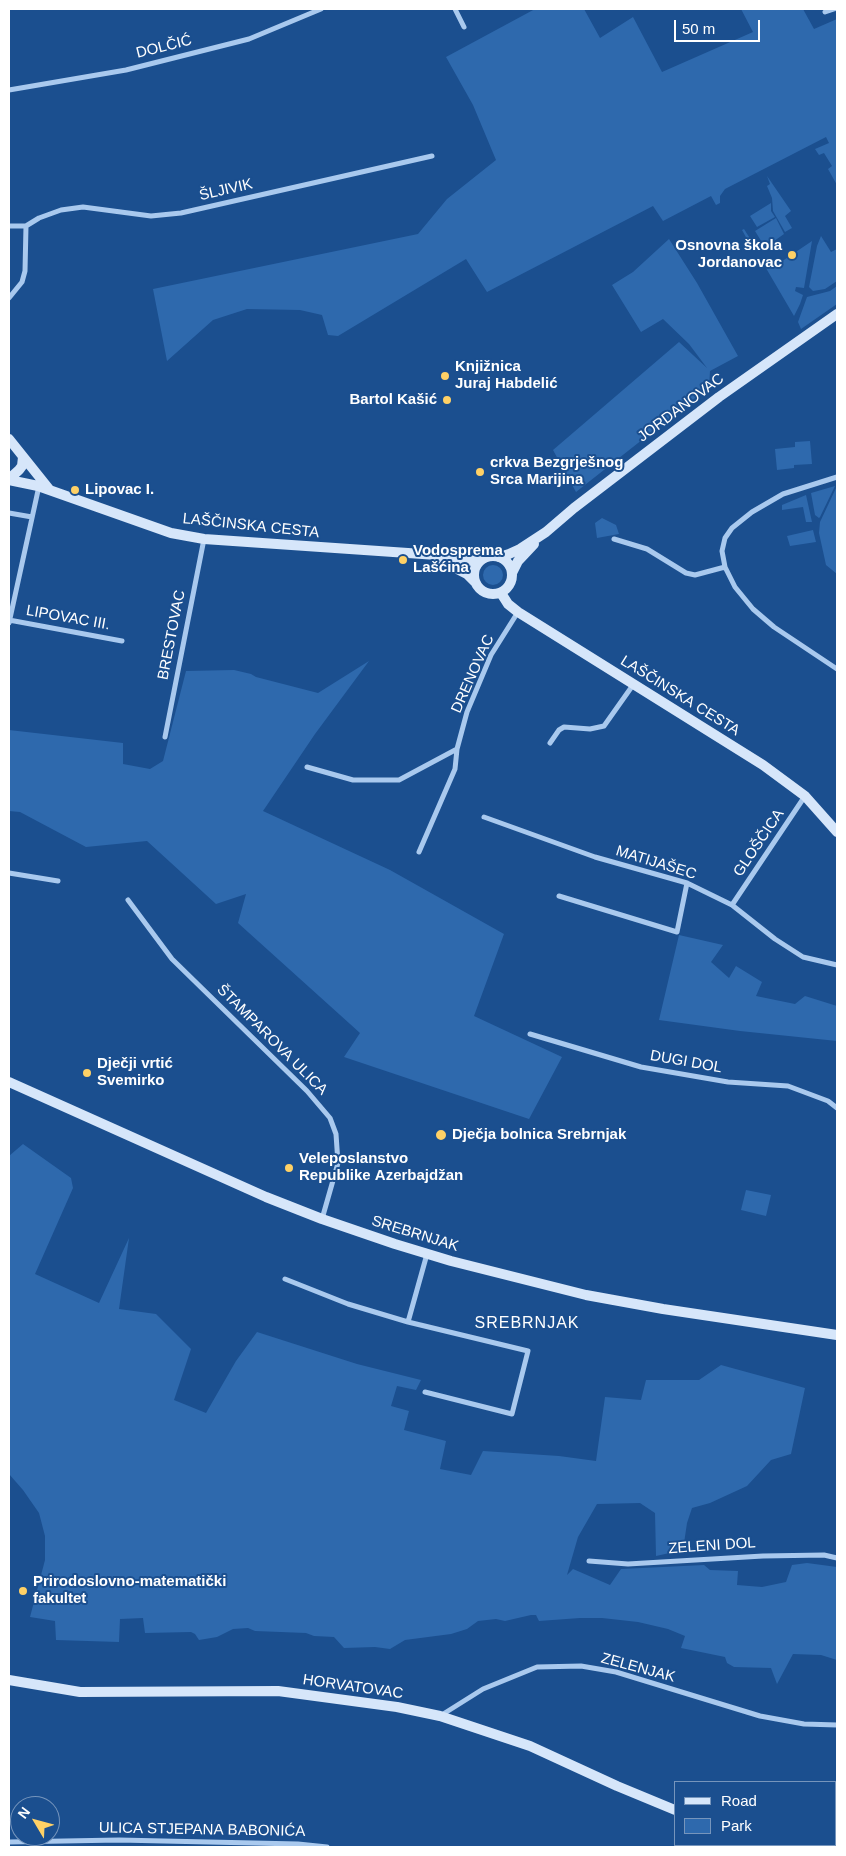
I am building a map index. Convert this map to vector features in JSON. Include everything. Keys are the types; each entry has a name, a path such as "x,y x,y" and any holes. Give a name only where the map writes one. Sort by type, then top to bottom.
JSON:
{"main road":[{"name":"JORDANOVAC","path":"512,573 518,561 546,532 574,508 719,397 837,314"},
{"path":"9,440 23,457 39,482"},
{"path":"9,479 20,470 23,457"},
{"name":"LAŠČINSKA CESTA","path":"9,479 39,482 50,490 171,533 204,539 426,554 448,556 466,562 481,560"},
{"name":"JORDANOVAC","path":"499,557 515,552 546,532"},
{"name":"LAŠČINSKA CESTA","path":"426,554 458,568 475,582"},
{"path":"490,556 499,557 508,562 512,573 511,584 501,593 488,594 478,588 475,582 475,568 481,560 490,556"},
{"name":"LAŠČINSKA CESTA","path":"501,593 508,604 518,612 762,765 805,796 837,832"},
{"name":"SREBRNJAK","path":"9,1082 266,1197 322,1219 427,1254 624,1302 837,1335"},
{"name":"HORVATOVAC","path":"9,1680 80,1692 278,1692 397,1707 440,1716 530,1746 674,1810"}],"street":[{"name":"DOLČIĆ","path":"9,90 126,70 248,39 321,9"},
{"path":"455,9 464,28"},
{"path":"825,12 834,9"},
{"name":"ŠLJIVIK","path":"9,226 26,226 39,218 61,210 83,208 151,216 181,213 432,156"},
{"path":"9,298 22,282 26,271 26,226"},
{"path":"837,478 783,494 752,512 732,528 725,538 722,551 725,567 735,586 753,608 774,627 837,669"},
{"path":"9,622 39,482"},
{"path":"9,513 32,518"},
{"name":"BRESTOVAC","path":"165,737 204,539"},
{"path":"614,539 647,549 686,573 695,575 725,567"},
{"name":"DRENOVAC","path":"419,852 455,769 457,749 467,712 492,654 518,612"},
{"name":"LIPOVAC III.","path":"9,622 122,641"},
{"path":"550,743 559,730 564,727 590,729 604,726 633,685"},
{"path":"308,767 352,780 399,780 457,749"},
{"name":"GLOŠČICA","path":"732,905 805,796"},
{"name":"MATIJAŠEC","path":"484,817 595,857 687,883 732,905 775,939 803,957 837,965"},
{"path":"9,873 58,881"},
{"path":"559,896 677,932 687,883"},
{"name":"ŠTAMPAROVA ULICA","path":"128,900 172,959 307,1091 330,1118 336,1134 338,1163 322,1219"},
{"name":"DUGI DOL","path":"530,1034 641,1067 728,1082 788,1086 828,1101 837,1108"},
{"path":"408,1322 427,1254"},
{"path":"285,1279 348,1304 408,1322 528,1351 512,1414 425,1392"},
{"name":"ZELENI DOL","path":"589,1561 628,1564 763,1556 824,1555 837,1558"},
{"name":"ZELENJAK","path":"440,1716 483,1690 538,1667 580,1666 616,1672 760,1716 804,1724 837,1724"},
{"name":"ULICA STJEPANA BABONIĆA","path":"9,1842 76,1840 298,1844 327,1847"}],"green space":[{"path":"535,9 584,9 600,38 633,17 662,72 753,32 741,9 803,9 814,29 837,19 837,185 828,169 832,166 824,153 819,155 815,149 829,143 826,137 725,189 720,196 720,203 716,205 711,196 663,221 653,206 487,292 466,259 338,336 328,335 322,315 300,310 247,309 213,320 167,361 153,289 418,234 447,199 496,160 473,105 446,57"},
{"path":"767,176 791,211 785,216 792,228 785,232 773,211 772,198 767,186 770,184"},
{"path":"771,203 771,211 775,217 757,227 750,216"},
{"path":"776,218 784,234 760,251 752,248 742,230 744,229 756,248 763,244 755,231"},
{"path":"821,236 831,252 837,249 837,281 825,289 813,291 809,287 817,246"},
{"path":"669,239 697,283 738,356 710,371 709,387 576,492 553,450 679,342 707,368 689,344 663,319 641,332 612,285 633,272"},
{"path":"812,241 804,288 796,287 795,291 803,295 794,316 763,263 767,261 772,268"},
{"path":"837,286 837,304 801,329 798,322 807,297 830,291"},
{"path":"810,441 812,464 794,465 794,468 777,470 775,449 795,447 795,442"},
{"path":"835,486 819,518 815,515 811,493"},
{"path":"837,486 837,574 826,565 819,533 820,522"},
{"path":"806,495 812,522 806,522 803,507 782,510 782,505"},
{"path":"602,518 616,525 619,534 597,538 595,523"},
{"path":"813,530 816,542 790,546 787,536"},
{"path":"493,565 500,568 503,575 500,582 493,585 486,582 483,575 486,568"},
{"path":"369,661 315,734 263,811 390,870 504,934 474,1016 562,1057 529,1119 344,1057 360,1033 238,923 246,894 216,904 147,841 86,847 20,812 9,811 9,730 123,743 123,764 150,769 163,761 186,671 234,670 318,693"},
{"path":"679,935 723,945 711,962 729,978 736,966 762,982 756,996 795,1004 805,996 837,1006 837,1041 659,1020"},
{"path":"23,1144 71,1178 73,1188 35,1274 99,1303 129,1238 119,1309 156,1314 191,1349 174,1400 206,1413 236,1361 257,1332 357,1364 421,1380 416,1390 397,1386 391,1406 409,1411 404,1430 446,1441 440,1469 471,1475 483,1451 559,1456 596,1461 605,1397 641,1400 646,1380 699,1380 721,1365 805,1388 791,1454 771,1460 747,1486 710,1503 692,1508 687,1523 683,1550 656,1556 655,1513 640,1503 597,1504 578,1537 567,1575 573,1569 610,1585 621,1569 704,1565 710,1570 738,1571 737,1585 762,1587 786,1582 792,1565 807,1563 837,1567 837,1660 821,1655 793,1654 777,1684 771,1668 734,1667 727,1663 725,1657 681,1648 685,1636 668,1629 638,1622 602,1618 539,1621 536,1615 505,1621 496,1619 478,1621 467,1629 451,1634 405,1640 390,1649 375,1647 344,1648 334,1637 314,1636 306,1633 255,1631 248,1628 233,1629 217,1637 199,1640 191,1632 145,1633 143,1618 120,1619 119,1642 56,1640 55,1621 30,1617 45,1560 45,1536 39,1513 9,1474 9,1156"},
{"path":"746,1190 771,1195 766,1216 741,1210"}],"place":[{"name":"Osnovna škola Jordanovac","path":"792,255"},
{"name":"Knjižnica Juraj Habdelić","path":"445,376"},
{"name":"Bartol Kašić","path":"447,400"},
{"name":"crkva Bezgrješnog Srca Marijina","path":"480,472"},
{"name":"Lipovac I.","path":"75,490"},
{"name":"Vodosprema Lašćina","path":"403,560"},
{"name":"Dječji vrtić Svemirko","path":"87,1073"},
{"name":"Dječja bolnica Srebrnjak","path":"441,1135"},
{"name":"Veleposlanstvo Republike Azerbajdžan","path":"289,1168"},
{"name":"Prirodoslovno-matematički fakultet","path":"23,1591"}],"district":[{"name":"SREBRNJAK","path":"527,1324"}]}
